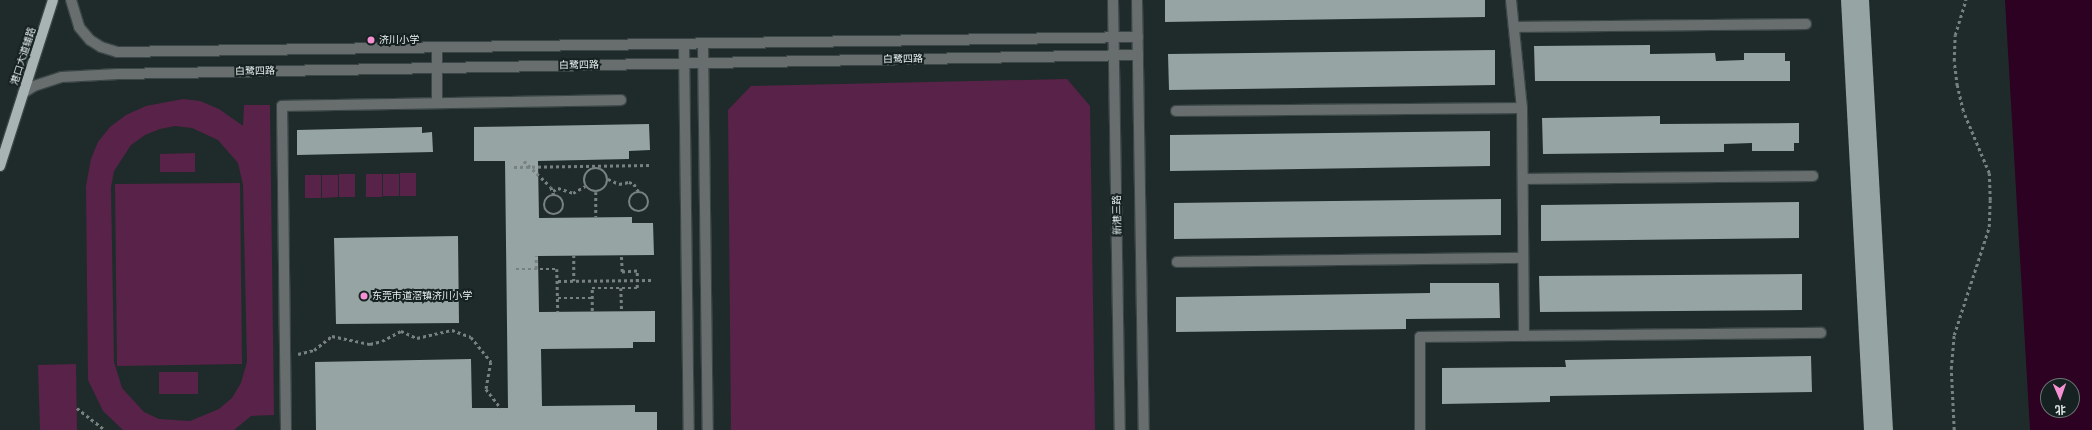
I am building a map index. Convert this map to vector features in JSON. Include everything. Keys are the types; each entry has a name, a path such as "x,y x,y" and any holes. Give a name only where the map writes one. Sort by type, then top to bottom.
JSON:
{"main road":[{"name":"港口大道辅路","path":"0,166 53,0"}],"street":[{"name":"新港三路","path":"1113,0 1120,430"},
{"path":"1137,0 1144,430"},
{"path":"1511,0 1522,108 1524,336"},
{"name":"白鹭四路","path":"71,5 79,27 90,40 101,47 117,52 684,45 1138,37"},
{"path":"1514,26 1806,24"},
{"path":"703,44 708,430"},
{"path":"684,45 689,430"},
{"path":"437,48 437,103"},
{"name":"白鹭四路","path":"23,93 34,86 62,78 118,74 1138,55"},
{"path":"286,430 282,106 621,100"},
{"path":"1176,112 1522,108"},
{"path":"1523,179 1813,176"},
{"path":"1177,262 1524,258"},
{"path":"1420,430 1420,337 1821,333"}],"path":[{"path":"1954,430 1950,369 1954,335 1989,227 1990,200 1989,173 1964,111 1957,86 1954,61 1955,35 1966,0"},
{"path":"524,161 554,193 560,196 565,205 559,214 553,215 545,209 544,202 554,193 558,188 573,193 585,186"},
{"path":"514,167 651,165"},
{"path":"595,167 603,170 608,179 619,184 629,182 634,184 639,192 645,194 650,202 644,211 638,212 632,209 629,203 631,196 639,192"},
{"path":"585,186 584,175 595,167"},
{"path":"585,186 596,192 604,189 608,179"},
{"path":"596,192 596,217"},
{"path":"592,312 592,288 637,288 637,271 622,272 622,255"},
{"path":"536,256 536,269"},
{"path":"574,256 574,281"},
{"path":"516,269 557,269 558,312"},
{"path":"558,281 653,280"},
{"path":"608,281 609,288"},
{"path":"621,288 622,311"},
{"path":"558,298 592,298"},
{"path":"285,355 314,350 332,336 370,344 382,341 401,331 417,338 452,330 470,337 491,362 486,389 501,408"},
{"path":"77,408 105,430"}],"shaded area":[{"path":"2005,0 2092,0 2092,430 2030,430"},
{"path":"1067,79 1090,106 1095,430 731,430 728,110 751,86"},
{"path":"183,99 200,101 219,109 243,126 244,105 270,105 274,415 251,416 234,430 123,430 103,411 88,380 86,186 91,159 98,142 110,127 126,115 146,106","holes":["175,126 192,128 218,140 238,163 243,185 247,362 241,383 232,398 219,409 190,421 159,419 144,412 122,388 114,362 111,187 114,171 131,145 145,135 160,129"]},
{"path":"195,153 195,172 160,172 160,154"},
{"path":"400,173 416,173 416,196 400,196"},
{"path":"339,174 355,174 355,197 339,197"},
{"path":"366,174 382,174 382,197 366,197"},
{"path":"383,174 399,174 399,196 383,196"},
{"path":"305,175 321,175 321,198 305,198"},
{"path":"322,175 338,175 338,197 322,198"},
{"path":"240,183 242,364 117,366 115,184"},
{"path":"76,364 77,430 40,430 38,365"},
{"path":"159,372 198,372 198,394 159,394"}],"building":[{"path":"1165,0 1485,0 1485,17 1165,22"},
{"path":"1841,0 1869,0 1893,430 1864,430"},
{"path":"1650,45 1650,54 1715,53 1716,61 1744,60 1744,53 1785,53 1785,61 1790,61 1790,81 1535,81 1534,46"},
{"path":"1495,50 1495,85 1169,90 1168,54"},
{"path":"1660,116 1660,124 1799,123 1799,143 1794,143 1794,151 1752,151 1752,143 1724,144 1724,152 1543,154 1542,118"},
{"path":"649,124 650,150 629,151 629,159 538,161 539,218 632,217 632,223 653,223 654,255 538,256 539,312 655,311 655,342 633,342 633,348 541,349 542,406 635,405 635,412 657,412 657,430 316,430 315,362 471,359 472,408 508,408 505,161 474,161 474,127"},
{"path":"422,127 422,133 432,132 433,152 297,155 297,130"},
{"path":"1490,131 1490,166 1170,171 1170,135"},
{"path":"1501,199 1501,235 1174,239 1174,203"},
{"path":"1799,202 1799,238 1541,241 1541,205"},
{"path":"458,236 459,323 336,324 334,238"},
{"path":"1802,274 1802,310 1540,312 1539,276"},
{"path":"1430,283 1499,283 1500,318 1406,319 1406,329 1176,332 1176,297 1430,293"},
{"path":"1811,356 1812,392 1550,396 1550,402 1442,404 1442,368 1566,367 1565,360"}],"place":[{"name":"济川小学","path":"371,40"},
{"name":"东莞市道滘镇济川小学","path":"364,296"}]}
